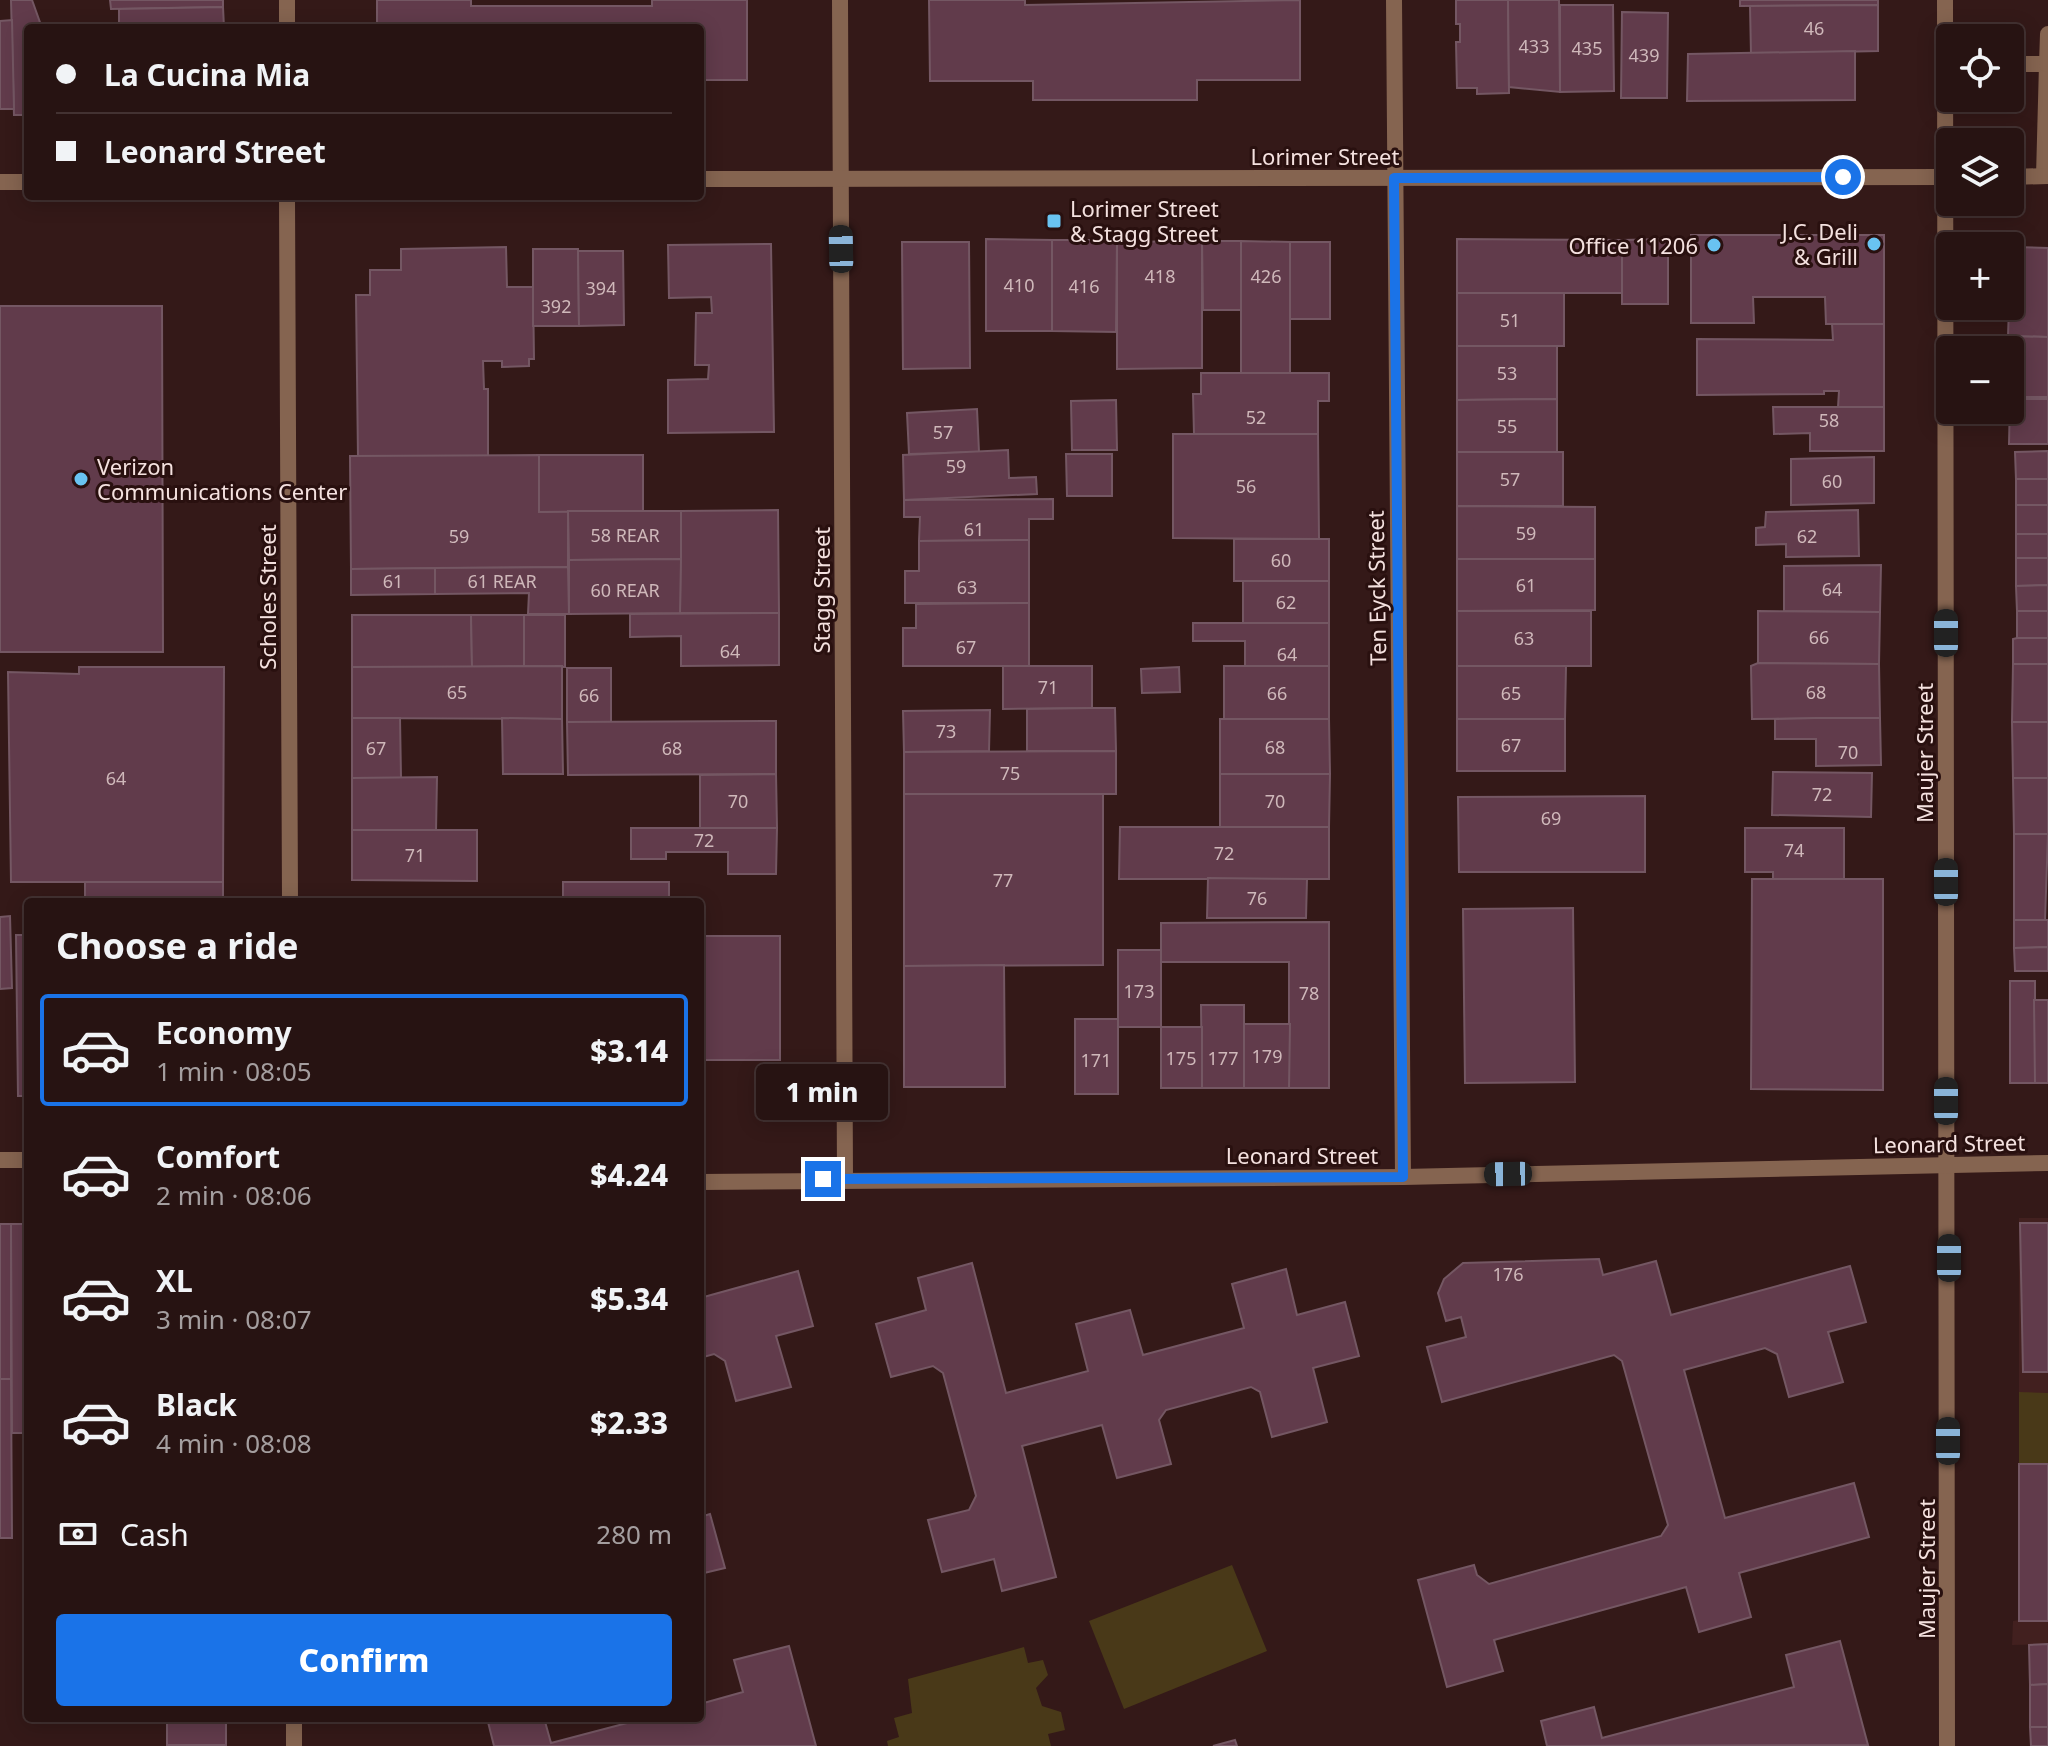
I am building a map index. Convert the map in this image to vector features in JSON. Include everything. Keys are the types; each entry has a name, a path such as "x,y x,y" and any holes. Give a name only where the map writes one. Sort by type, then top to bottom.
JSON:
{"street":[{"path":"287,0 287,24"},
{"name":"Stagg Street","path":"840,0 845,1179"},
{"name":"Ten Eyck Street","path":"1394,0 1403,1177"},
{"name":"Maujer Street","path":"1945,0 1946,24"},
{"path":"2024,177 2046,176 2048,34"},
{"path":"2024,64 2047,64"},
{"name":"Lorimer Street","path":"704,179 1936,177"},
{"path":"0,182 24,182"},
{"name":"Scholes Street","path":"287,200 290,898"},
{"name":"Maujer Street","path":"1947,1746 1948,216"},
{"path":"0,1160 24,1160"},
{"name":"Leonard Street","path":"704,1182 1403,1177 2048,1163"},
{"path":"294,1722 294,1746"}],"shaded area":[{"path":"2019,1218 2048,1218 2048,1644 2012,1645 2013,1621 2019,1620"},
{"path":"2019,1392 2048,1393 2048,1464 2019,1464"},
{"path":"1232,1565 1267,1651 1124,1709 1089,1621"},
{"path":"1024,1647 1028,1663 1043,1660 1048,1675 1036,1688 1042,1706 1061,1712 1065,1730 1048,1734 1051,1746 888,1746 887,1741 899,1737 894,1718 912,1713 908,1679"}],"building":[{"path":"11,0 32,0 41,24 24,24 24,115 14,115"},
{"path":"110,0 223,0 223,7 111,9"},
{"path":"377,0 471,0 471,6 652,6 652,0 747,0 747,80 704,80 704,24 377,24"},
{"path":"929,0 1025,0 1025,5 1300,0 1300,80 1197,80 1197,100 1033,100 1033,81 930,81"},
{"path":"1456,0 1508,0 1509,93 1477,94 1477,88 1457,88 1456,42 1460,42 1460,24 1456,24"},
{"path":"1508,0 1559,0 1560,92 1509,87"},
{"path":"1740,0 1878,0 1878,5 1740,6"},
{"path":"1560,5 1613,5 1614,91 1560,92"},
{"path":"1878,5 1878,51 1751,54 1750,6"},
{"path":"223,7 224,24 119,24 119,9"},
{"path":"1622,12 1668,13 1667,98 1621,98"},
{"path":"12,20 14,109 0,109 0,21"},
{"path":"1855,51 1855,100 1687,101 1688,54"},
{"path":"1691,235 1884,235 1884,324 1826,324 1825,297 1753,297 1754,323 1691,323"},
{"path":"986,239 1052,240 1052,331 986,331"},
{"path":"1457,239 1622,240 1622,293 1457,293"},
{"path":"1668,239 1668,304 1622,304 1622,240"},
{"path":"1052,240 1117,240 1116,332 1052,331"},
{"path":"1202,241 1202,368 1117,369 1117,242"},
{"path":"1202,241 1241,241 1241,310 1203,310"},
{"path":"1241,241 1290,242 1290,373 1241,373"},
{"path":"902,242 969,242 970,368 903,369"},
{"path":"1290,242 1330,242 1330,319 1290,319"},
{"path":"771,244 774,432 668,433 668,380 708,379 709,365 695,365 696,313 712,313 711,297 669,298 668,245"},
{"path":"506,247 507,287 533,287 534,359 529,359 529,366 502,367 502,361 483,361 484,389 488,389 488,456 358,457 356,295 370,295 370,270 401,270 401,249"},
{"path":"2024,247 2048,248 2048,337 2008,336 2009,320 2024,320"},
{"path":"533,249 578,249 579,326 533,326"},
{"path":"578,251 623,251 624,325 579,326"},
{"path":"1457,293 1564,293 1564,346 1457,346"},
{"name":"Verizon Communications Center","path":"0,306 162,306 163,652 0,652"},
{"path":"1832,324 1884,324 1884,407 1838,407 1839,391 1824,391 1824,394 1697,395 1697,339 1833,340"},
{"path":"2024,336 2048,337 2048,397 2024,397"},
{"path":"1457,346 1557,346 1557,399 1457,400"},
{"path":"1201,373 1329,373 1329,401 1318,401 1318,434 1194,434 1193,394 1201,394"},
{"path":"1557,399 1557,452 1457,452 1457,400"},
{"path":"2024,399 2048,399 2048,444 2009,444 2009,424 2024,424"},
{"path":"1116,400 1117,450 1072,450 1071,401"},
{"path":"1773,407 1884,407 1884,451 1810,451 1810,433 1774,434"},
{"path":"977,409 979,452 909,454 907,413"},
{"path":"1173,434 1318,434 1319,539 1173,538"},
{"path":"1008,450 1009,478 1036,477 1037,494 904,500 903,455"},
{"path":"2048,451 2048,479 2016,479 2015,452"},
{"path":"1457,452 1563,452 1563,506 1457,506"},
{"path":"1066,454 1112,454 1112,496 1067,496"},
{"path":"539,455 539,512 568,511 568,567 351,569 350,456"},
{"path":"539,455 643,455 643,511 539,512"},
{"path":"1874,457 1874,503 1791,505 1791,459"},
{"path":"2016,479 2048,479 2048,505 2016,505"},
{"path":"1053,499 1053,519 1029,519 1029,540 919,541 920,517 904,517 904,500"},
{"path":"2016,505 2048,505 2048,534 2016,534"},
{"path":"1457,506 1595,507 1595,559 1457,559"},
{"path":"778,510 779,613 680,613 681,511"},
{"path":"1858,510 1859,556 1786,557 1786,544 1756,545 1756,528 1765,527 1766,512"},
{"path":"568,511 681,511 681,559 569,560"},
{"path":"2016,534 2048,534 2048,558 2016,558"},
{"path":"1234,539 1329,539 1329,581 1234,581"},
{"path":"1029,540 1029,603 905,603 905,571 919,571 919,541"},
{"path":"2016,558 2048,558 2048,585 2016,586"},
{"path":"681,559 680,613 569,614 569,560"},
{"path":"1457,559 1595,559 1595,610 1457,611"},
{"path":"1881,565 1880,612 1784,611 1784,566"},
{"path":"568,567 569,614 528,614 529,593 435,594 435,568"},
{"path":"435,568 435,594 351,595 351,569"},
{"path":"1243,581 1329,581 1329,623 1243,623"},
{"path":"2048,585 2048,611 2017,611 2016,586"},
{"path":"1029,603 1029,666 903,666 903,628 916,628 916,604"},
{"path":"1457,611 1591,611 1591,666 1457,666"},
{"path":"1758,611 1880,612 1879,664 1758,663"},
{"path":"2017,611 2048,611 2048,638 2017,638"},
{"path":"779,613 779,665 681,666 681,636 630,637 630,614"},
{"path":"352,615 471,615 472,667 352,667"},
{"path":"471,615 524,615 524,666 472,667"},
{"path":"524,615 565,615 565,667 524,666"},
{"path":"1193,623 1329,623 1329,666 1245,666 1245,641 1193,641"},
{"path":"2048,638 2048,664 2013,664 2013,639"},
{"path":"1758,663 1879,664 1880,718 1752,719 1751,666"},
{"path":"2013,664 2048,664 2048,722 2012,722"},
{"path":"562,666 562,719 352,718 352,667"},
{"path":"1003,666 1092,666 1092,708 1003,709"},
{"path":"1224,666 1329,666 1329,719 1224,719"},
{"path":"1457,666 1566,666 1565,719 1457,719"},
{"path":"79,667 224,667 223,882 11,882 8,672 79,674"},
{"path":"1179,667 1180,692 1142,693 1141,669"},
{"path":"567,668 611,668 611,722 567,722"},
{"path":"1115,708 1116,751 1027,751 1027,709"},
{"path":"990,710 989,751 904,752 903,711"},
{"path":"352,718 400,718 401,778 352,778"},
{"path":"502,718 562,719 563,774 503,774"},
{"path":"1880,718 1881,765 1816,766 1816,739 1775,739 1775,719"},
{"path":"1220,719 1329,719 1330,774 1220,774"},
{"path":"1457,719 1565,719 1565,771 1457,771"},
{"path":"776,721 776,774 568,775 567,722"},
{"path":"2012,722 2048,722 2048,778 2013,778"},
{"path":"1116,751 1116,794 904,794 904,752"},
{"path":"1773,772 1872,773 1871,817 1772,815"},
{"path":"776,774 777,828 700,828 700,775"},
{"path":"1220,774 1330,774 1329,827 1220,827"},
{"path":"437,777 436,831 352,830 352,778"},
{"path":"2013,778 2048,778 2048,834 2014,834"},
{"path":"904,794 1103,794 1103,965 904,966"},
{"path":"1645,796 1645,872 1459,872 1458,797"},
{"path":"1120,827 1329,827 1329,879 1119,879"},
{"path":"631,828 777,828 776,874 728,874 728,852 666,852 666,859 631,859"},
{"path":"1745,828 1844,828 1844,879 1773,879 1773,872 1745,872"},
{"path":"352,830 477,830 477,881 352,880"},
{"path":"2014,834 2048,834 2045,920 2014,920"},
{"path":"1208,878 1307,879 1306,918 1207,918"},
{"path":"1752,879 1883,879 1883,1090 1751,1089"},
{"path":"85,882 223,882 223,898 85,898"},
{"path":"563,882 669,882 669,898 563,898"},
{"path":"1573,908 1575,1082 1465,1083 1463,909"},
{"path":"10,916 12,988 0,989 0,917"},
{"path":"2014,920 2048,920 2048,947 2014,948"},
{"path":"1329,922 1329,1088 1289,1088 1289,962 1161,962 1161,923"},
{"path":"16,935 24,935 24,1096 18,1096"},
{"path":"704,936 780,936 780,1060 704,1060"},
{"path":"2048,947 2048,971 2015,971 2014,948"},
{"path":"1118,950 1161,950 1161,1027 1118,1027"},
{"path":"1004,965 1005,1087 904,1087 904,966"},
{"path":"2010,981 2035,981 2035,1083 2010,1083"},
{"path":"2034,1000 2048,1000 2048,1083 2035,1083"},
{"path":"1201,1005 1244,1005 1244,1088 1202,1088"},
{"path":"1075,1019 1118,1019 1118,1094 1075,1094"},
{"path":"1244,1024 1290,1024 1289,1088 1244,1088"},
{"path":"1161,1027 1202,1027 1202,1088 1161,1088"},
{"path":"2020,1223 2048,1223 2048,1372 2023,1372"},
{"path":"0,1224 11,1224 11,1379 0,1379"},
{"path":"11,1224 24,1224 24,1433 12,1433"},
{"path":"1599,1259 1603,1275 1656,1261 1671,1315 1850,1266 1866,1322 1828,1332 1843,1382 1789,1397 1777,1354 1765,1348 1684,1370 1725,1518 1854,1483 1869,1537 1739,1573 1751,1617 1699,1632 1686,1587 1494,1640 1503,1671 1447,1687 1418,1580 1474,1565 1477,1575 1489,1584 1661,1536 1668,1525 1622,1361 1614,1355 1442,1402 1427,1347 1466,1337 1461,1317 1446,1321 1438,1293 1444,1279 1463,1263"},
{"path":"972,1263 1006,1393 1088,1371 1076,1324 1130,1310 1143,1355 1244,1328 1232,1284 1286,1269 1297,1315 1345,1302 1359,1356 1313,1368 1327,1422 1272,1437 1260,1392 1251,1387 1166,1410 1159,1420 1171,1464 1117,1478 1102,1425 1022,1446 1056,1577 1002,1591 994,1559 942,1572 928,1520 969,1510 976,1496 943,1373 933,1366 891,1377 876,1324 926,1310 918,1278"},
{"path":"798,1271 813,1326 776,1336 791,1387 736,1401 725,1361 714,1354 704,1357 704,1297"},
{"path":"0,1379 11,1379 12,1538 0,1538"},
{"path":"2019,1464 2048,1464 2048,1621 2019,1621"},
{"path":"710,1514 725,1568 704,1573 704,1516"},
{"path":"1840,1641 1868,1745 1547,1746 1541,1721 1594,1707 1602,1738 1794,1687 1786,1655"},
{"path":"2048,1644 2048,1684 2030,1685 2029,1645"},
{"path":"789,1646 816,1746 494,1746 488,1722 545,1722 551,1743 631,1722 704,1722 704,1703 743,1692 734,1660"},
{"path":"2048,1684 2048,1727 2030,1727 2030,1685"},
{"path":"167,1722 226,1722 226,1745 167,1745"},
{"path":"2030,1727 2048,1727 2048,1746 2031,1746"},
{"path":"1235,1740 1237,1746 1213,1746"}],"place":[{"name":"Lorimer Street & Stagg Street","path":"1054,221"},
{"name":"J.C. Deli & Grill","path":"1874,244"},
{"name":"Office 11206","path":"1714,245"},
{"name":"Verizon Communications Center","path":"81,479"}],"route":[{"path":"823,1179 1403,1177 1394,178 1843,177"}]}
